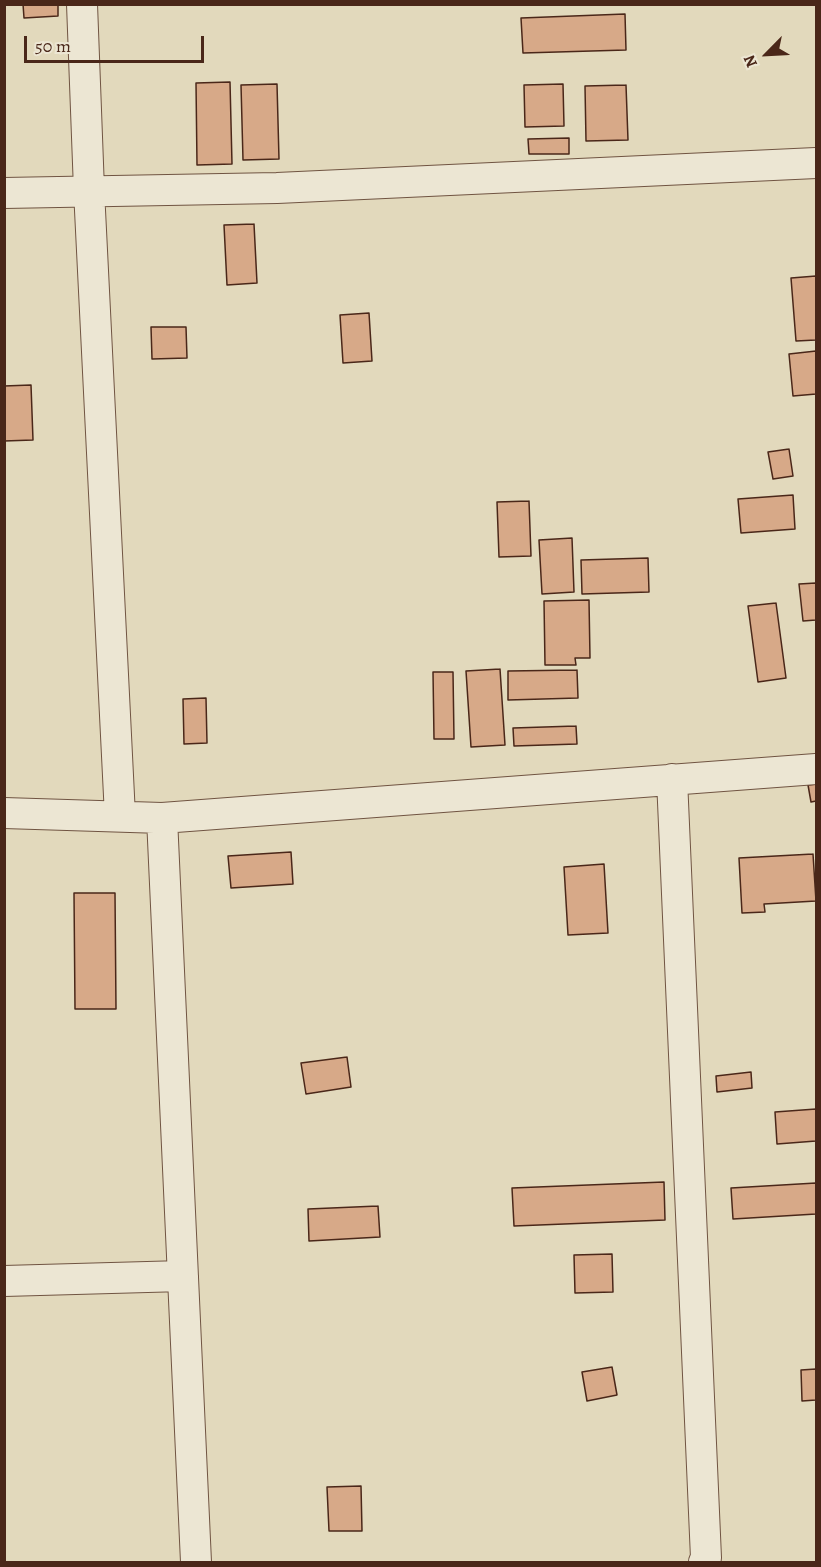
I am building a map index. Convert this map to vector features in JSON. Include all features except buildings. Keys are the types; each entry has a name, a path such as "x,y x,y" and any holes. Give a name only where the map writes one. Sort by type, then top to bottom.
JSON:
{"street":[{"path":"82,4 120,816"},
{"path":"4,193 277,188 816,163"},
{"path":"4,813 162,818 816,769"},
{"path":"672,779 706,1546 704,1563"},
{"path":"162,818 196,1563"},
{"path":"4,1281 183,1276"}]}
